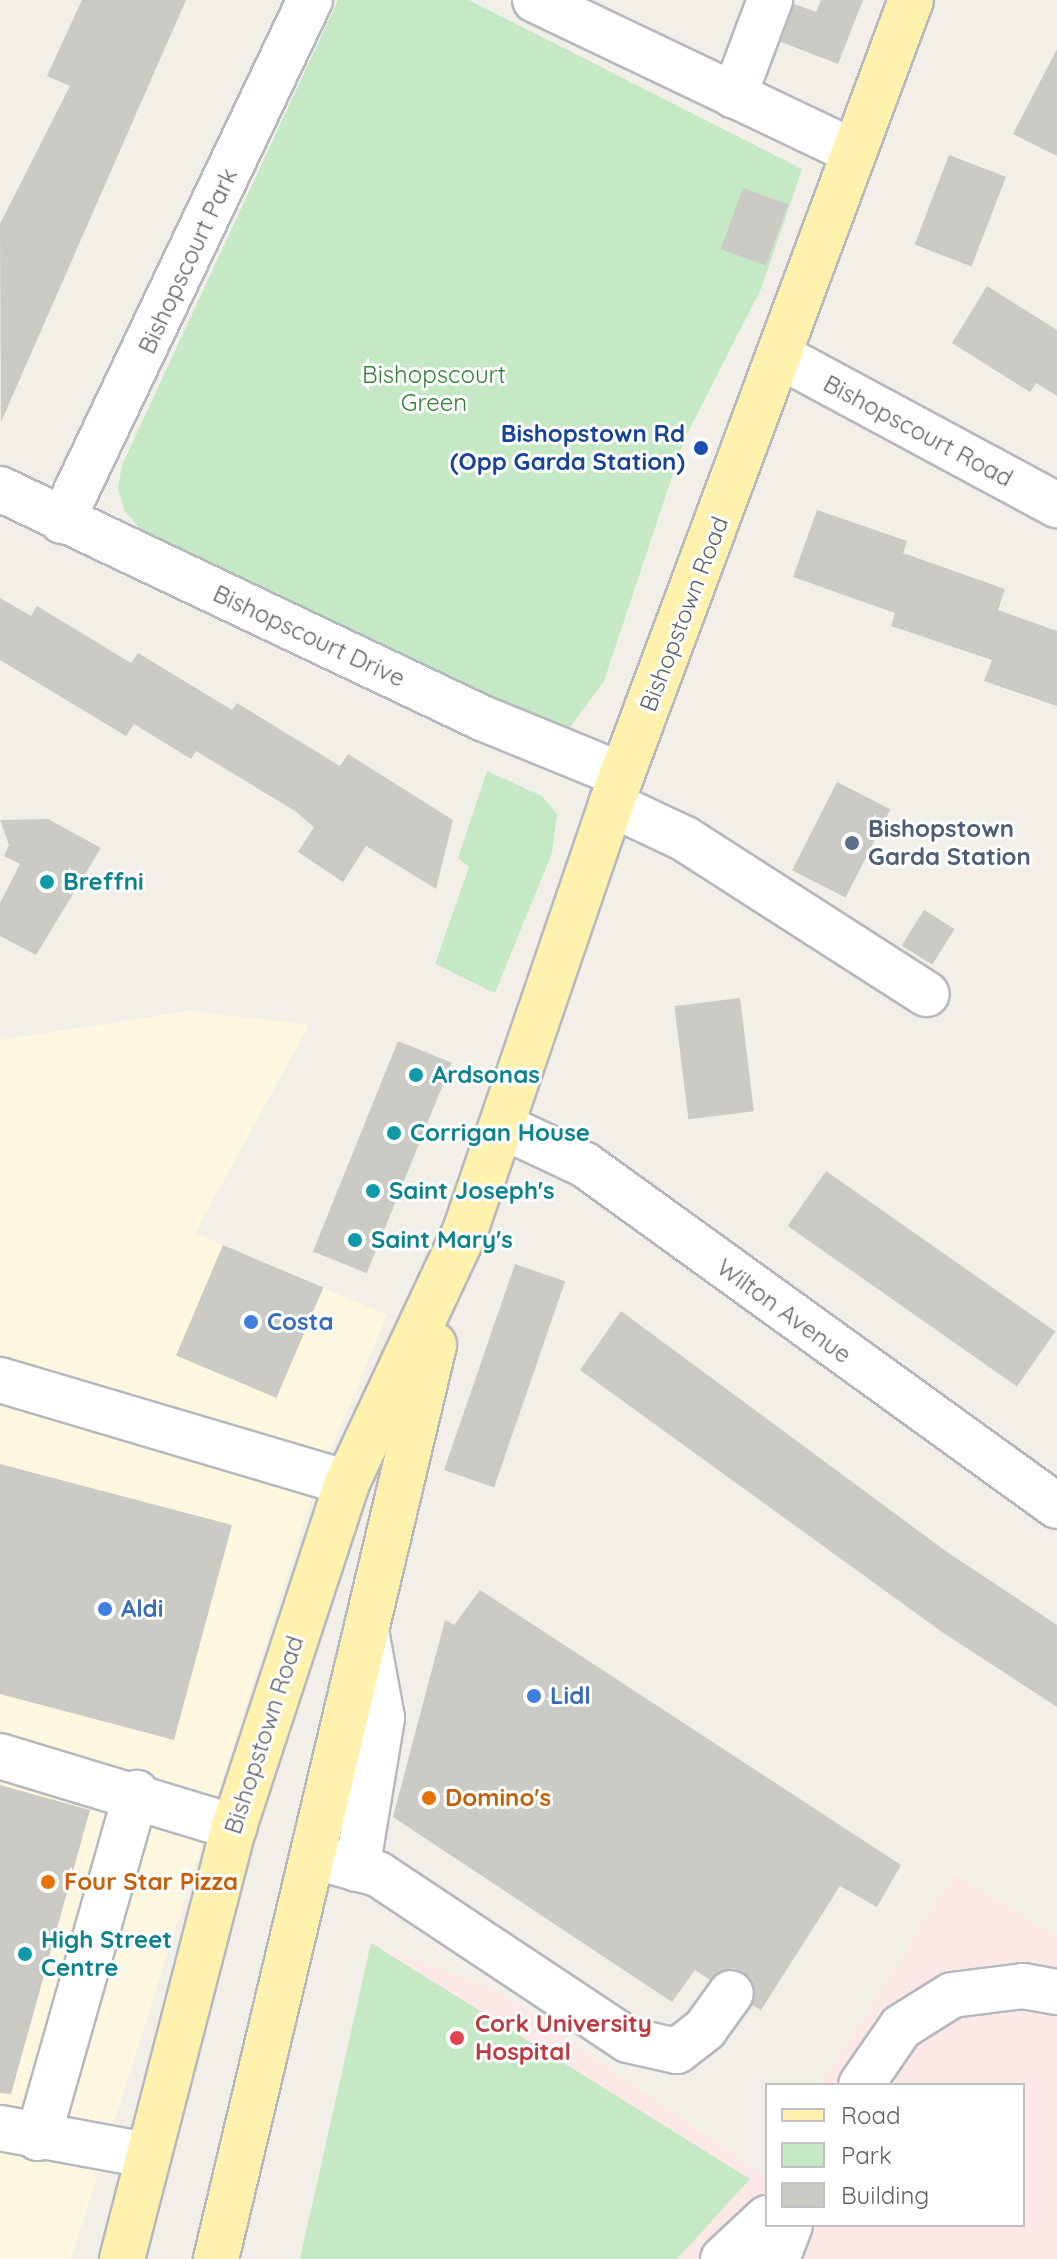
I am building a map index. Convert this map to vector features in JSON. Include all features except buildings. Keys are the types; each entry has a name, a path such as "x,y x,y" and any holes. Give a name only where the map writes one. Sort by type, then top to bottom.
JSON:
{"main road":[{"name":"Bishopstown Road","path":"122,2259 146,2155 234,1827 347,1483 465,1231 504,1127 617,790 911,0"},
{"name":"Bishopstown Road","path":"216,2259 315,1857 395,1491 465,1231"}],"street":[{"name":"Bishopscourt Park","path":"62,521 310,0"},
{"path":"535,0 854,152"},
{"path":"734,96 770,0"},
{"name":"Bishopscourt Road","path":"780,356 1057,505"},
{"name":"Bishopscourt Drive","path":"0,489 482,718 617,790 685,839 926,994"},
{"name":"Wilton Avenue","path":"504,1127 585,1165 1057,1506"},
{"path":"0,1380 347,1483"},
{"path":"357,1869 382,1718 366,1631"},
{"path":"0,1756 136,1793 234,1827"},
{"path":"136,1793 19,2133 146,2155"},
{"path":"315,1857 357,1869 414,1897 628,2040 677,2051 705,2029 731,1993"},
{"path":"862,2083 901,2027 952,1995 1023,1986 1057,1992"},
{"path":"723,2259 765,2220"},
{"path":"777,2259 789,2227"}],"shaded area":[{"path":"190,1011 309,1025 195,1233 387,1315 312,1496 71,2259 0,2259 0,1040"},
{"name":"Cork University Hospital","path":"954,1875 1057,1936 1057,2259 301,2259 371,1943 497,1991 763,2175 765,2173 765,2227 1025,2227 1025,2083 822,2083"}],"green space":[{"name":"Bishopscourt Green","path":"338,0 469,0 802,169 761,289 685,438 604,681 570,727 493,700 140,529 124,510 118,488 122,465"},
{"path":"487,771 542,796 557,814 552,853 495,993 435,964 469,867 458,858"},
{"path":"371,1943 750,2179 677,2259 300,2259"}],"place":[{"name":"Bishopstown Rd (Opp Garda Station)","path":"701,448"},
{"name":"Bishopstown Garda Station","path":"852,843"},
{"name":"Breffni","path":"47,882"},
{"name":"Ardsonas","path":"416,1075"},
{"name":"Corrigan House","path":"394,1133"},
{"name":"Saint Joseph's","path":"373,1191"},
{"name":"Saint Mary's","path":"355,1240"},
{"name":"Costa","path":"251,1322"},
{"name":"Aldi","path":"105,1609"},
{"name":"Lidl","path":"534,1696"},
{"name":"Domino's","path":"429,1798"},
{"name":"Four Star Pizza","path":"48,1882"},
{"name":"High Street Centre","path":"25,1954"},
{"name":"Cork University Hospital","path":"457,2038"}]}
